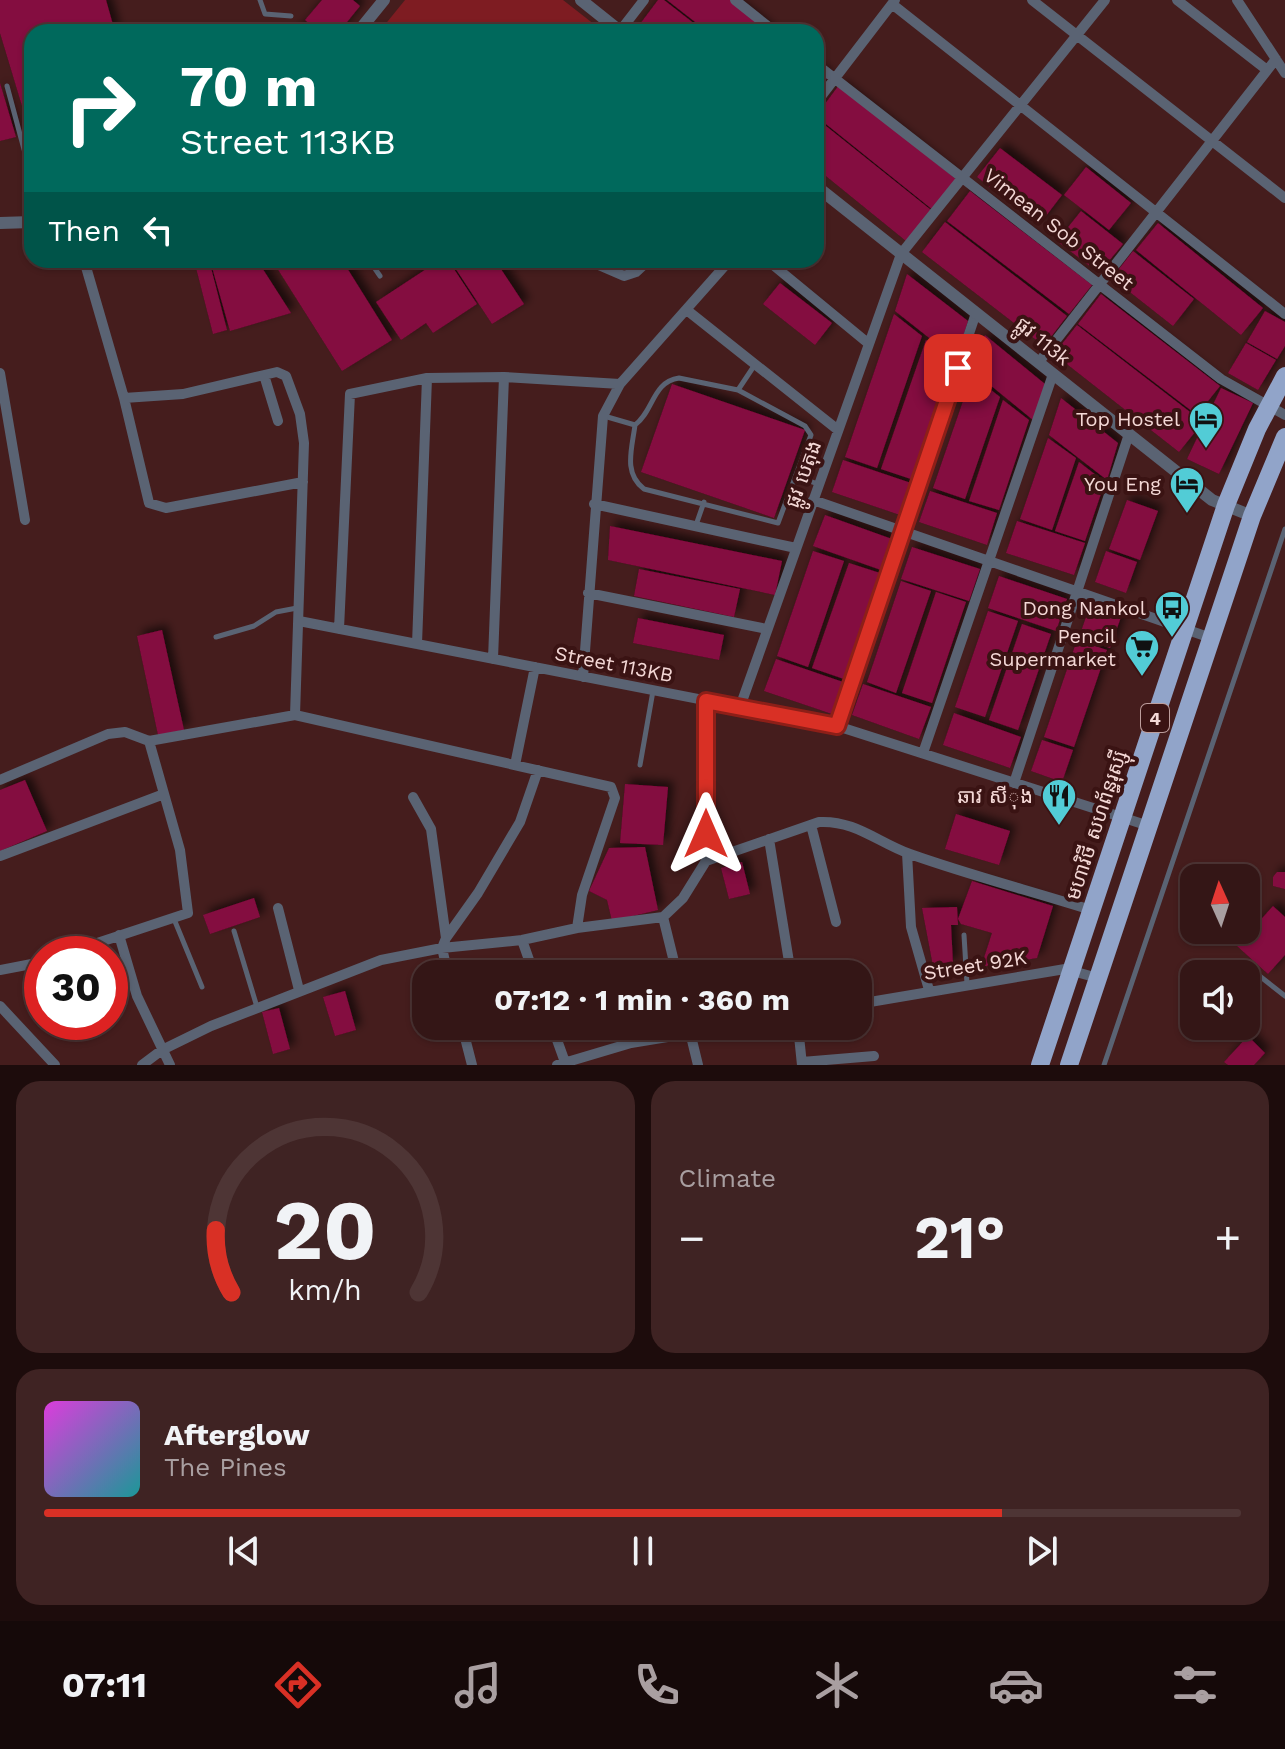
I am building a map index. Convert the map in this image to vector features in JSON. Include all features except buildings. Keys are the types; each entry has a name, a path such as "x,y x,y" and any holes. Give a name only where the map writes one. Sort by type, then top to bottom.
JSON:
{"highway":[{"name":"មហាវិថី សហព័ន្ធរុស្ស៊ី","path":"1040,1065 1226,505 1276,411 1285,376"},
{"name":"4","path":"1069,1065 1252,516 1285,437"}],"street":[{"path":"364,24 384,0"},
{"path":"581,0 601,24"},
{"path":"625,24 644,0"},
{"path":"735,0 765,24"},
{"path":"1032,0 1285,198"},
{"path":"901,254 1105,0"},
{"path":"1177,0 1267,70"},
{"path":"1237,0 1285,73"},
{"path":"824,94 893,2 1155,214 1285,314"},
{"path":"1039,362 1276,59"},
{"name":"Vimean Sob Street","path":"824,70 1221,379 1276,411"},
{"name":"ផ្លូវ 113k","path":"824,192 1212,500 1252,516"},
{"path":"0,223 24,222"},
{"name":"ផ្លូវ បេតុង","path":"740,707 901,254"},
{"path":"86,268 124,398 149,503 156,508 303,482"},
{"path":"606,268 624,276 640,268"},
{"path":"583,677 603,416 620,384 723,268"},
{"path":"777,268 869,344"},
{"path":"688,311 838,430"},
{"path":"837,726 905,532 976,313"},
{"path":"124,398 183,394 277,372 286,376 304,443 295,715"},
{"path":"0,373 25,520"},
{"path":"923,753 992,562 1053,374"},
{"path":"264,375 278,421"},
{"path":"339,629 348,399 354,390 427,378 504,377 620,384"},
{"path":"493,659 504,377"},
{"path":"417,644 427,378"},
{"path":"1014,783 1129,434"},
{"path":"813,500 1211,638"},
{"path":"594,504 796,548"},
{"path":"588,593 767,629"},
{"name":"Street 113KB","path":"299,621 837,726 1149,826"},
{"path":"515,765 535,667"},
{"path":"142,1065 162,1050 257,1007 381,960 444,943 522,940 577,928 663,917 683,898 706,861 706,701"},
{"path":"0,780 108,734 125,732 149,741 295,715 538,770 614,790 615,798 582,895 577,928"},
{"path":"116,936 188,913 180,850 149,741"},
{"path":"444,943 520,822 538,770"},
{"path":"0,856 164,794"},
{"path":"413,797 431,829 446,960"},
{"path":"706,861 811,825 836,821 853,825 907,853 1091,910"},
{"path":"811,825 836,922"},
{"path":"769,839 789,960"},
{"path":"907,853 911,927 929,990"},
{"path":"278,908 299,990"},
{"path":"663,917 674,960"},
{"path":"119,935 137,996 170,1065"},
{"path":"522,940 529,960"},
{"path":"0,970 24,965"},
{"name":"Street 92K","path":"872,1001 1065,969 1098,978"},
{"path":"0,1006 55,1065"},
{"path":"466,1040 472,1065"},
{"path":"556,1040 563,1064 644,1040"},
{"path":"692,1040 698,1065"},
{"path":"799,1040 802,1064 874,1056"}],"lane":[{"path":"260,0 265,14 291,16"},
{"path":"7,86 24,148"},
{"path":"374,268 380,276"},
{"path":"738,390 744,386 755,362"},
{"path":"679,378 738,390 810,431 798,477 778,523 644,489 632,480 630,469 635,425 662,384 679,378"},
{"path":"603,416 635,425"},
{"path":"798,477 819,484"},
{"path":"696,526 704,502"},
{"path":"1104,1065 1285,529"},
{"path":"216,637 254,626 276,612 299,608"},
{"path":"640,765 653,690"},
{"path":"174,919 202,987"},
{"path":"234,931 257,1007"},
{"path":"964,935 967,984"},
{"path":"1260,976 1285,996"}],"shaded area":[{"path":"405,0 563,0 594,24 386,24"}],"place":[{"name":"Top Hostel","path":"1206,450"},
{"name":"You Eng","path":"1187,515"},
{"name":"Dong Nankol","path":"1172,639"},
{"name":"Pencil Supermarket","path":"1142,678"},
{"name":"ឆាវ សីុង","path":"1059,827"}],"route":[{"path":"706,834 706,701 837,726 958,368"}]}
